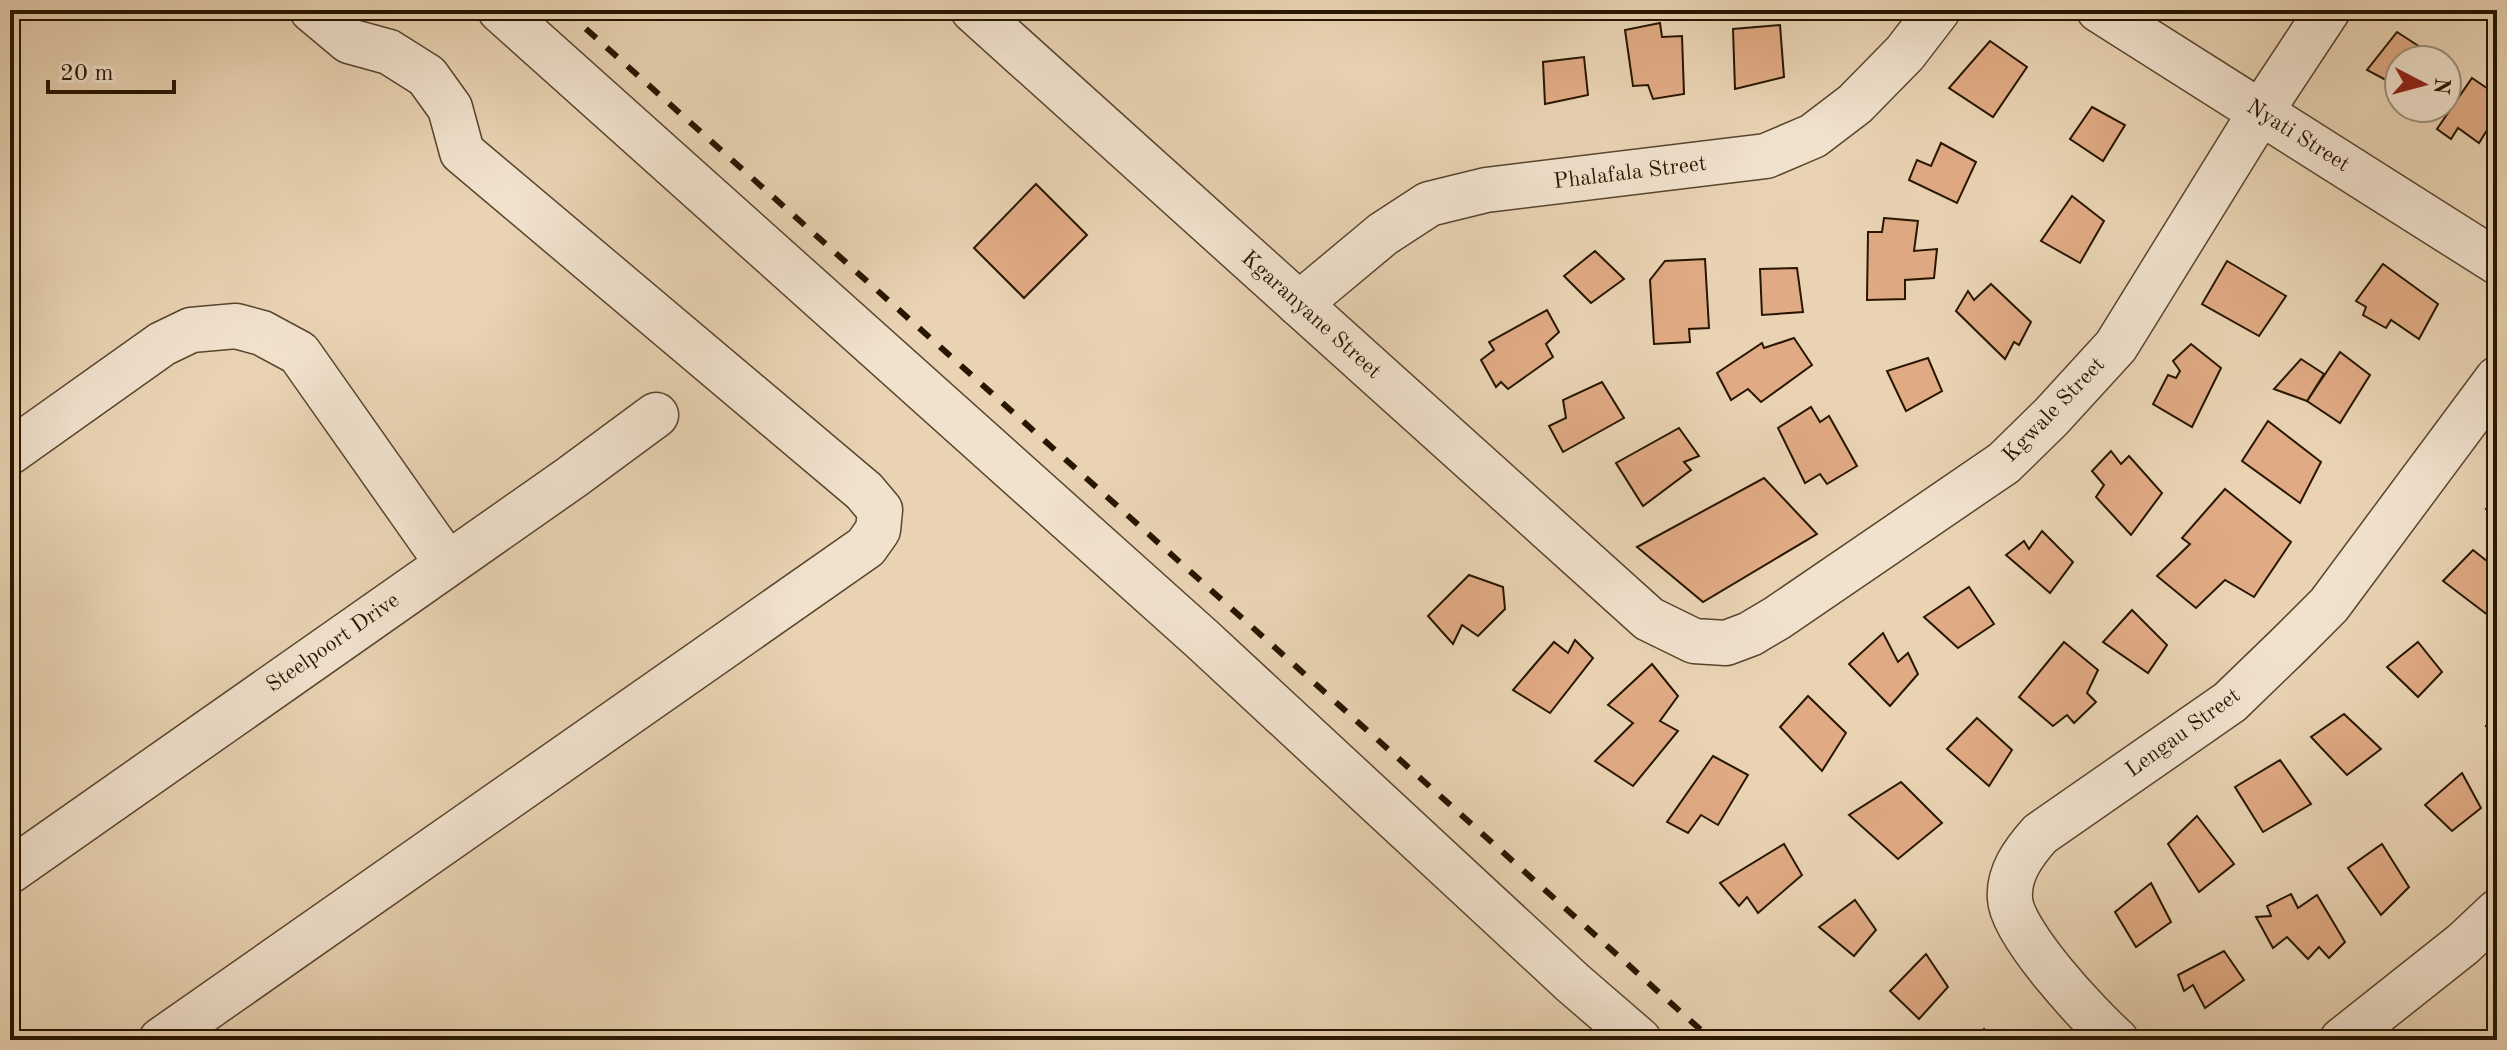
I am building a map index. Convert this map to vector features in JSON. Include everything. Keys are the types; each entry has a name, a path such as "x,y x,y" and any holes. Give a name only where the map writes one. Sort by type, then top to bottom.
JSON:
{"street":[{"path":"161,1040 866,547 878,530 880,510 864,491 462,152 450,108 427,76 389,52 349,41 312,10"},
{"path":"500,10 1202,639 1561,972 1639,1040"},
{"name":"Kgaranyane Street","path":"973,10 1649,619"},
{"name":"Phalafala Street","path":"1299,304 1383,234 1429,204 1486,190 1766,156 1813,136 1855,104 1905,53 1938,10"},
{"name":"Nyati Street","path":"2099,10 2497,262"},
{"name":"Kgwale Street","path":"1649,619 1694,641 1726,643 1750,634 2004,463 2116,346 2260,113 2328,10"},
{"path":"10,452 162,344 191,330 236,326 262,333 299,353 447,563"},
{"name":"Lengau Street","path":"2116,1040 2059,980 2016,919 2010,901 2011,881 2023,854 2040,834 2230,702 2329,605 2497,379"},
{"name":"Steelpoort Drive","path":"10,871 656,415"},
{"path":"2342,1040 2463,944 2497,912"}],"building":[{"path":"1660,23 1662,37 1682,36 1684,94 1653,99 1648,85 1633,86 1625,30"},
{"path":"1780,25 1784,77 1735,89 1733,29"},
{"path":"2397,32 2415,44 2388,44"},
{"path":"1990,41 2027,67 1993,117 1949,88"},
{"path":"2383,50 2383,78 2367,70"},
{"path":"1584,57 1588,95 1545,104 1543,62"},
{"path":"2472,78 2497,95 2497,114 2479,143 2458,128 2451,139 2437,129 2440,124 2463,124 2463,91"},
{"path":"2092,107 2125,125 2103,161 2070,139"},
{"path":"1941,143 1976,162 1957,203 1909,180 1917,160 1931,166"},
{"path":"1036,184 1087,235 1024,298 974,248"},
{"path":"2072,196 2104,221 2080,263 2041,241"},
{"path":"1884,218 1918,221 1914,251 1937,249 1934,278 1905,280 1905,299 1867,300 1868,232 1882,232"},
{"path":"1595,251 1624,279 1591,303 1564,276"},
{"path":"1705,259 1709,328 1689,329 1690,342 1654,344 1650,280 1665,261"},
{"path":"2227,261 2286,296 2259,336 2202,304"},
{"path":"2383,264 2438,304 2419,339 2391,320 2386,328 2363,315 2366,307 2356,301"},
{"path":"1797,268 1803,312 1762,315 1760,269"},
{"path":"1991,284 2031,322 2019,345 2014,342 2005,359 1956,311 1968,291 1974,300"},
{"path":"1547,310 1559,332 1546,344 1553,357 1508,389 1501,382 1496,387 1481,360 1494,350 1489,342"},
{"path":"1794,338 1812,365 1761,402 1748,389 1731,400 1717,373 1762,343 1764,348"},
{"path":"2191,344 2221,368 2192,427 2153,404 2168,375 2176,378 2180,371 2173,361"},
{"path":"2340,352 2370,375 2340,423 2307,401"},
{"path":"1928,358 1942,391 1906,411 1887,371"},
{"path":"2301,359 2324,374 2307,401 2274,389"},
{"path":"1602,382 1624,418 1563,452 1549,426 1566,418 1563,400"},
{"path":"1811,407 1820,422 1829,416 1857,466 1827,484 1820,474 1805,483 1778,428"},
{"path":"2268,421 2321,462 2300,503 2242,461"},
{"path":"1679,428 1699,456 1684,462 1691,470 1643,506 1616,463"},
{"path":"2111,451 2121,464 2129,456 2162,493 2131,535 2096,497 2104,485 2092,471"},
{"path":"1764,478 1817,534 1703,602 1637,547"},
{"path":"2225,489 2291,542 2254,597 2225,580 2196,608 2157,576 2190,544 2182,538"},
{"path":"2497,493 2497,515 2486,509"},
{"path":"2042,531 2073,562 2050,593 2006,555 2024,541 2029,549"},
{"path":"2473,550 2497,569 2497,622 2443,581"},
{"path":"1469,575 1503,587 1505,609 1478,636 1462,625 1453,644 1428,616"},
{"path":"1969,587 1994,624 1958,648 1924,617"},
{"path":"2132,610 2167,645 2148,673 2103,642"},
{"path":"1883,633 1898,662 1908,653 1918,674 1890,706 1849,664"},
{"path":"1575,640 1593,658 1550,713 1513,690 1554,642 1568,653"},
{"path":"2064,642 2098,670 2087,693 2096,702 2074,723 2067,715 2053,726 2019,697"},
{"path":"2418,642 2442,672 2418,697 2387,667"},
{"path":"1652,664 1678,696 1660,721 1678,731 1633,786 1595,761 1633,723 1608,705"},
{"path":"1808,696 1846,733 1822,771 1780,727"},
{"path":"2497,706 2497,732 2486,726"},
{"path":"2344,714 2381,749 2347,775 2311,737"},
{"path":"1977,718 2012,750 1989,786 1947,749"},
{"path":"1713,756 1748,775 1718,825 1701,815 1688,833 1667,822"},
{"path":"2280,760 2311,804 2263,832 2235,787"},
{"path":"2462,773 2481,808 2452,831 2425,805"},
{"path":"1901,782 1942,823 1898,859 1849,815"},
{"path":"2197,816 2234,864 2199,892 2168,844"},
{"path":"1784,844 1802,875 1758,913 1747,897 1739,906 1720,883"},
{"path":"2382,844 2409,887 2381,915 2348,868"},
{"path":"2151,883 2171,922 2136,947 2115,912"},
{"path":"2291,894 2298,908 2317,895 2345,942 2329,958 2319,947 2308,959 2287,937 2273,948 2256,917 2271,916 2267,906"},
{"path":"1855,900 1876,930 1854,956 1819,927"},
{"path":"2224,951 2244,980 2205,1008 2193,985 2184,991 2178,975"},
{"path":"1926,954 1948,987 1919,1019 1890,991"},
{"path":"2497,1023 2497,1040 2484,1040 2482,1035"},
{"path":"1984,1029 1993,1040 1973,1040"}],"railway":[{"path":"565,10 1712,1040"}]}
